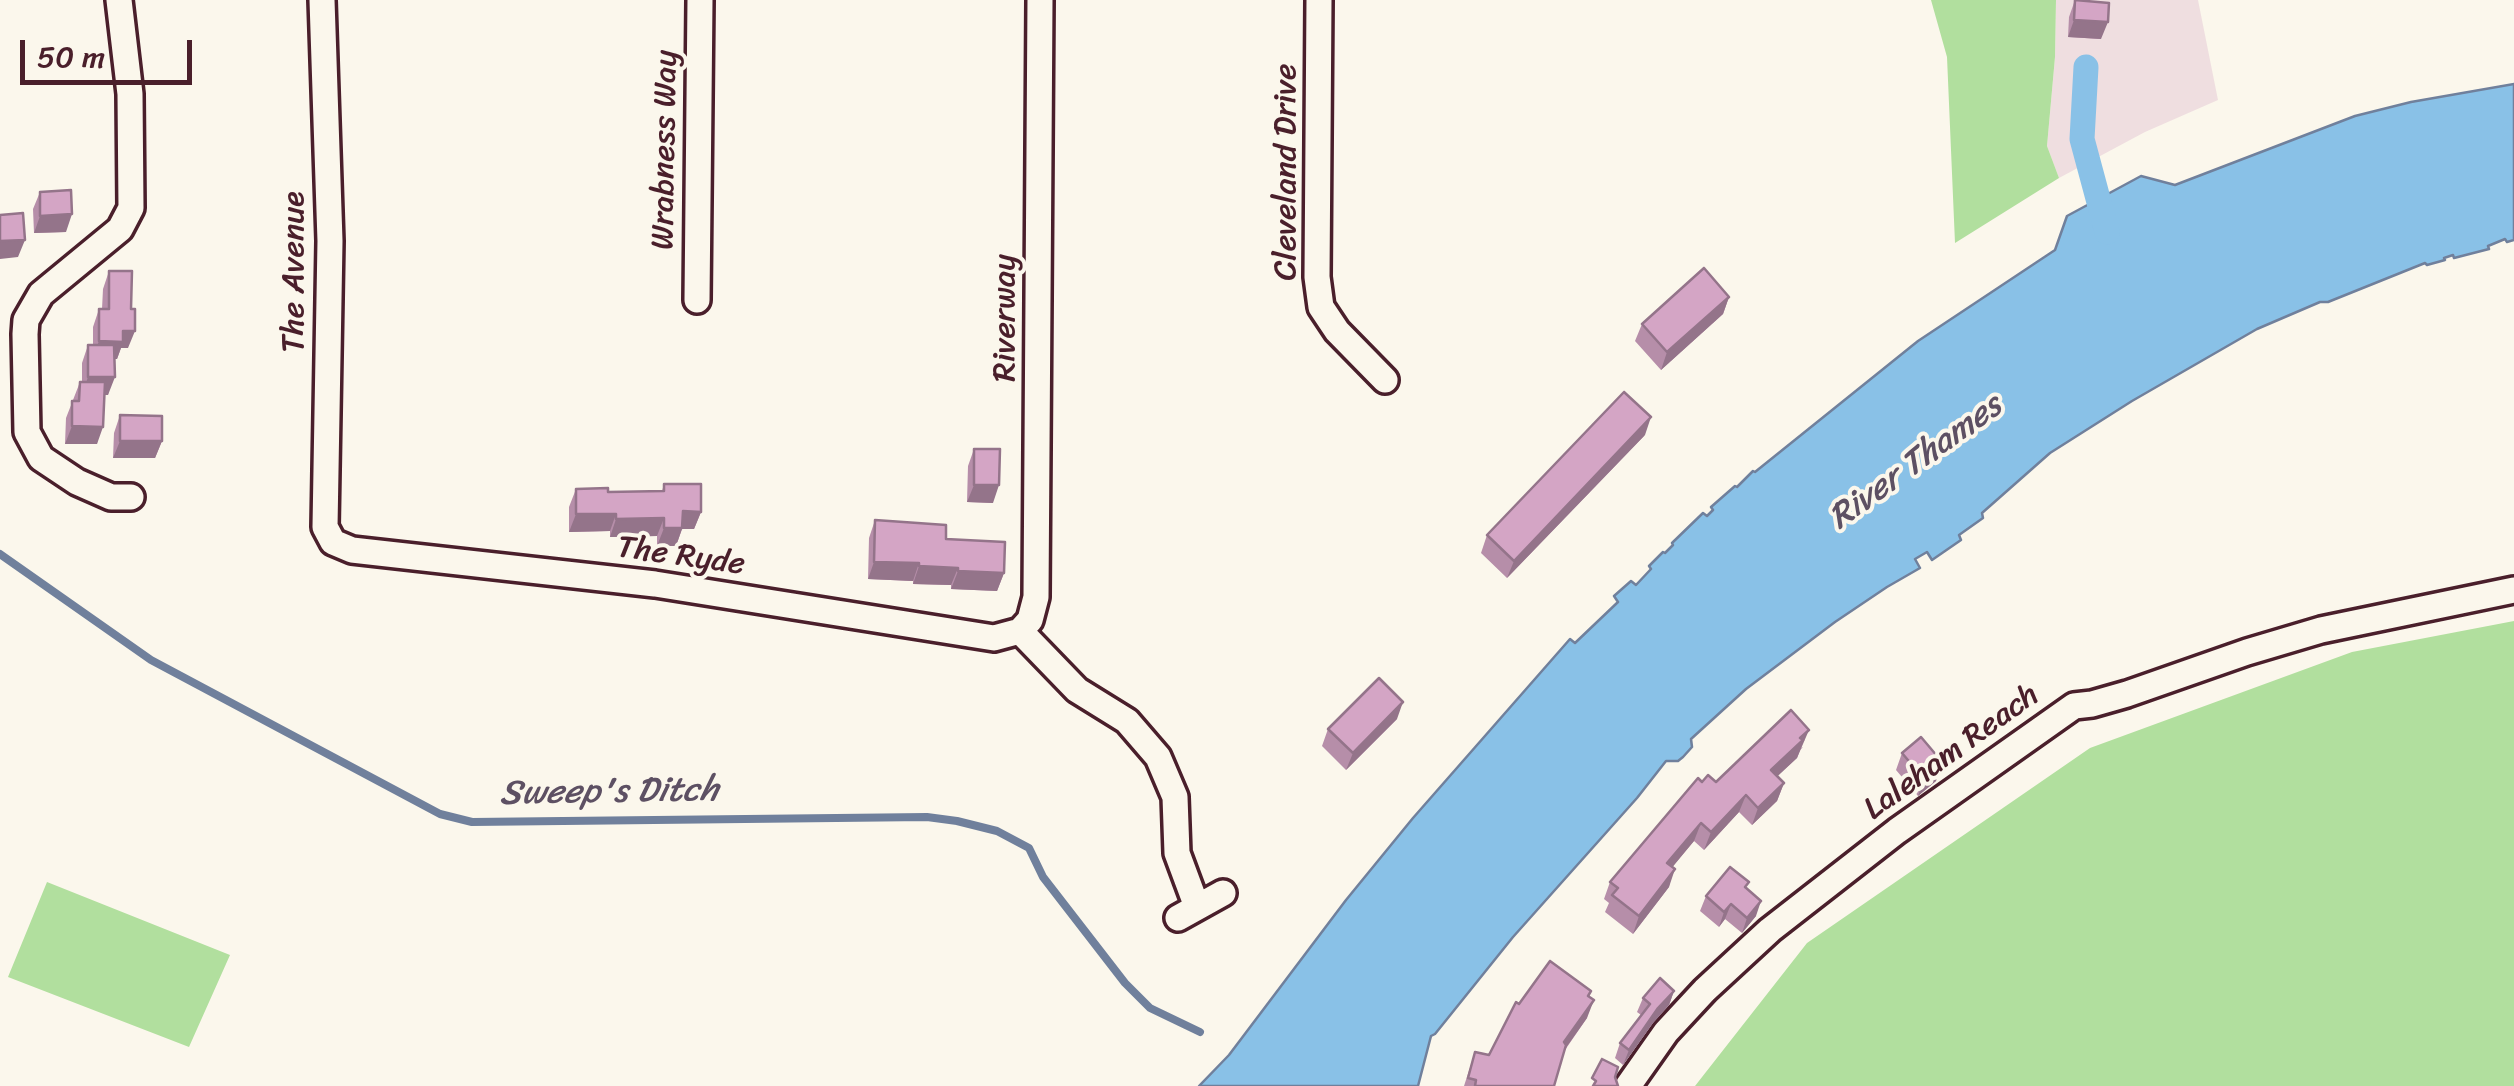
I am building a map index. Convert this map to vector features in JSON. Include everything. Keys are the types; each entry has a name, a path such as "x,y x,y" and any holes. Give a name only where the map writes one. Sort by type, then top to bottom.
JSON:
{"street":[{"path":"119,0 130,94 131,208 120,228 41,294 26,320 13,326 28,432 41,458 94,490 131,497"},
{"name":"The Avenue","path":"322,0 330,240 325,527 333,542"},
{"name":"Wrabness Way","path":"697,300 700,0"},
{"name":"Riverway","path":"1020,632 1030,620 1036,596 1040,0"},
{"name":"Cleveland Drive","path":"1318,0 1317,277 1322,306 1336,331 1385,379"},
{"name":"The Ryde","path":"333,542 352,550 655,584 994,638 1020,632"},
{"name":"Laleham Reach","path":"1628,1086 1666,1032 1770,930 1897,830 2074,706 2127,694 2321,630 2514,590"},
{"path":"1020,632 1077,690 1127,721 1158,756 1176,796 1178,853 1187,912 1224,893"}],"shaded area":[{"path":"2056,0 2198,0 2218,100 2145,132 2059,178 2047,146"}],"green space":[{"path":"1931,0 2056,0 2047,146 2059,178 1955,243 1947,57"},
{"path":"2514,621 2514,1086 1695,1086 1807,943 2090,748 2352,652"},
{"path":"47,882 230,955 189,1047 8,977"}],"water":[{"name":"River Thames","path":"2514,84 2514,240 2505,239 2488,246 2489,249 2425,263 2257,329 2050,453 1982,513 1983,518 1959,535 1961,540 1932,560 1927,552 1915,559 1920,568 1835,622 1746,689 1691,739 1692,747 1683,757 1666,761 1431,1036 1418,1086 1199,1086 1229,1055 1413,818 1570,639 1575,643 1618,602 1614,596 1631,581 1636,585 1672,543 1703,513 1707,516 1713,510 1711,507 1753,471 1918,341 2055,250 2067,216 2141,176 2175,185 2355,116"}],"building":[{"path":"2075,0 2109,3 2108,22 2074,20"},
{"path":"71,190 72,214 40,216 40,192"},
{"path":"23,213 25,240 0,241 0,215"},
{"path":"1704,268 1729,297 1667,352 1642,324"},
{"path":"109,271 132,271 135,331 123,331 123,342 99,341 99,309 109,309"},
{"path":"88,345 114,345 115,377 88,377"},
{"path":"80,382 105,382 103,427 72,426 72,401 79,401"},
{"path":"1624,392 1651,417 1514,561 1487,535"},
{"path":"120,415 162,416 162,441 120,441"},
{"path":"974,449 1000,449 999,485 974,485"},
{"path":"664,484 701,484 701,512 683,511 682,528 664,528 664,518 616,519 616,514 576,514 576,489 664,491"},
{"path":"875,520 946,525 946,539 1005,542 1004,573 874,562"},
{"path":"1379,678 1403,702 1353,753 1328,729"},
{"path":"1791,710 1809,730 1771,770 1784,783 1758,808 1746,795 1711,832 1701,823 1667,863 1675,869 1639,916 1612,895 1618,888 1610,882 1698,778 1702,782 1708,775 1716,782"},
{"path":"1921,737 1943,763 1924,779 1902,753"},
{"path":"1730,867 1749,882 1745,887 1761,901 1747,918 1731,904 1724,912 1706,896"},
{"path":"1550,961 1591,991 1588,996 1594,1000 1564,1042 1554,1086 1475,1086 1476,1080 1468,1078 1475,1052 1489,1055 1516,1002 1519,1004"},
{"path":"1660,978 1674,991 1629,1050 1620,1043 1650,1004 1643,998"},
{"path":"1602,1059 1618,1067 1618,1086 1593,1086 1596,1081 1592,1078"}],"waterway":[{"path":"2086,67 2082,139 2107,232"},
{"name":"Sweep's Ditch","path":"0,554 151,660 440,814 472,822 927,817 997,831 1029,848 1043,877 1125,983 1150,1008 1200,1032"}]}
